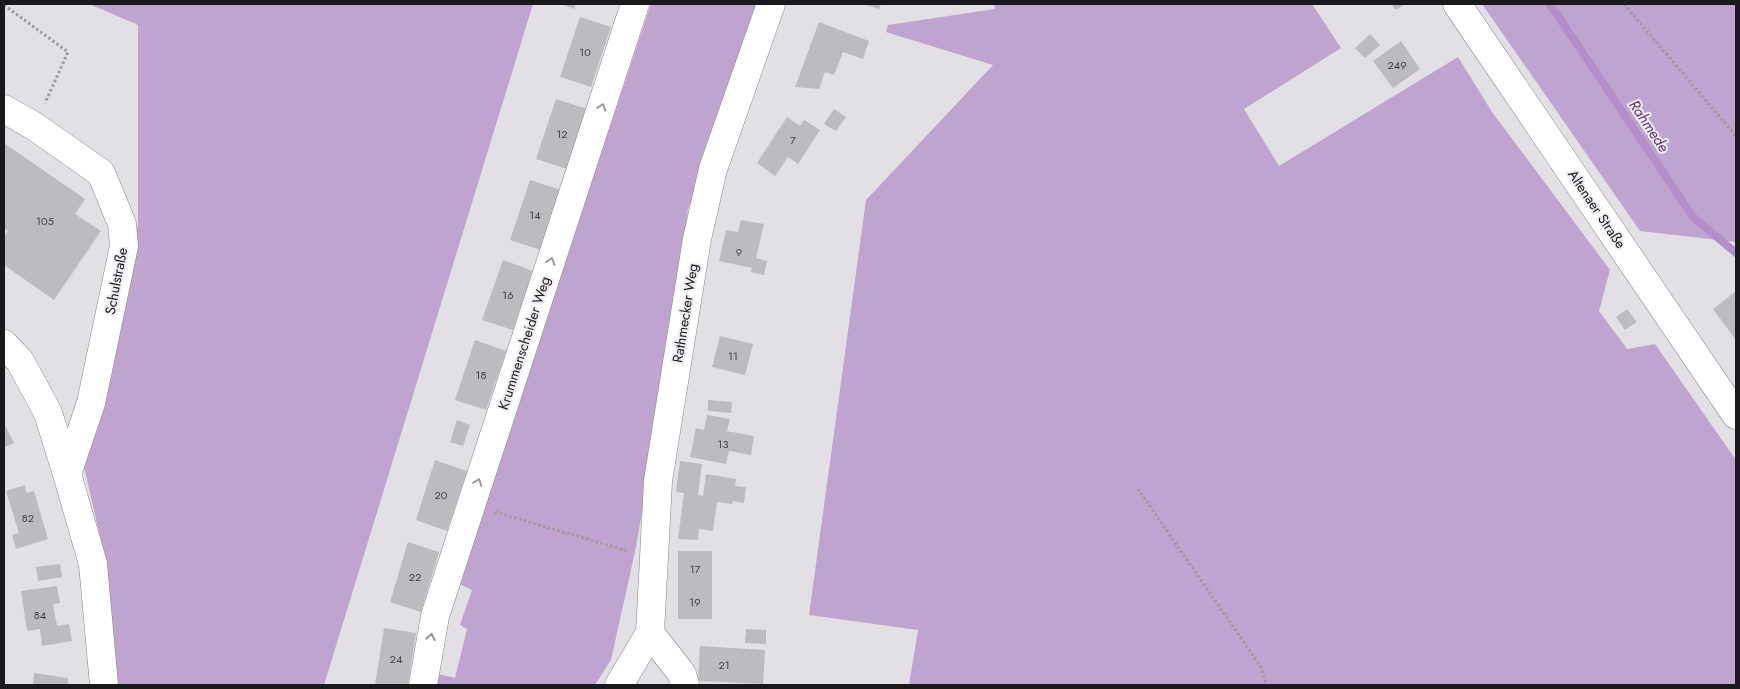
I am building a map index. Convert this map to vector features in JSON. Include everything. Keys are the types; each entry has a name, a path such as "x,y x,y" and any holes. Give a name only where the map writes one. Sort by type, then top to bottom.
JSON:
{"street":[{"name":"Krummenscheider Weg","path":"423,685 435,616 635,4"},
{"name":"Rathmecker Weg","path":"650,633 652,558 658,481 699,230 713,169 771,4"},
{"name":"Altenaer Straße","path":"1457,4 1736,415"},
{"name":"Schulstraße","path":"4,109 34,126 101,173 122,224 124,246 91,403 67,474"},
{"path":"4,344 20,361 48,413 67,474 93,564 104,685"},
{"path":"625,681 650,633 682,674 685,685"}],"path":[{"path":"1624,4 1736,136"},
{"path":"4,5 68,52 34,126"},
{"path":"1138,489 1261,667 1266,685"},
{"path":"471,504 652,558"}],"shaded area":[{"path":"89,4 533,4 324,685 116,685 105,558 81,454 138,225 138,25"},
{"path":"651,4 760,4 741,80 688,209 661,400 636,547 611,660 595,685 432,685 434,673 455,678 467,629 460,625 472,590 458,583"},
{"path":"994,4 1312,4 1341,48 1244,109 1279,166 1458,57 1492,112 1610,270 1599,311 1627,349 1655,344 1736,460 1736,685 909,685 918,630 809,615 866,200 993,65 886,32 888,25 995,9"},
{"path":"1482,4 1736,4 1736,242 1640,231"}],"building":[{"path":"561,4 576,4 574,9"},
{"path":"863,4 881,4 879,9"},
{"path":"1391,4 1405,4 1396,10"},
{"path":"580,17 611,27 591,87 560,77"},
{"path":"819,22 869,41 863,59 843,52 834,75 825,72 819,89 795,87"},
{"path":"1370,34 1380,45 1365,58 1355,48"},
{"path":"1401,41 1420,69 1393,88 1373,61"},
{"path":"556,99 587,109 567,169 536,159"},
{"path":"834,109 846,117 836,131 824,124"},
{"path":"787,117 800,126 804,120 820,130 798,164 788,157 775,176 757,163"},
{"path":"4,143 85,199 75,214 101,231 54,300 4,265 4,237 8,231 4,228"},
{"path":"530,180 561,190 541,250 510,240"},
{"path":"741,220 764,224 756,258 767,261 764,275 751,272 752,268 719,261 726,230 738,232"},
{"path":"503,260 533,271 513,330 482,320"},
{"path":"1736,291 1736,340 1713,309"},
{"path":"1627,309 1637,322 1625,330 1616,317"},
{"path":"720,336 753,344 745,375 712,367"},
{"path":"475,340 506,351 486,410 455,400"},
{"path":"708,400 732,402 731,413 708,411"},
{"path":"707,415 730,419 727,431 754,436 751,455 729,451 726,464 690,457 696,428 704,430"},
{"path":"457,420 470,425 463,446 450,442"},
{"path":"4,423 14,443 4,447"},
{"path":"435,460 467,471 447,531 416,520"},
{"path":"680,461 702,464 698,495 703,496 706,474 736,479 735,486 746,487 744,503 733,501 732,504 717,502 713,531 699,529 698,540 678,539 684,493 676,492"},
{"path":"25,485 26,493 34,491 48,539 16,549 12,535 19,533 6,491"},
{"path":"408,542 439,552 421,612 390,602"},
{"path":"678,551 712,551 712,619 678,619"},
{"path":"60,564 62,577 38,581 36,567"},
{"path":"57,586 60,603 53,604 57,626 69,624 72,641 42,646 40,629 27,631 21,591"},
{"path":"384,628 416,633 408,685 375,685"},
{"path":"746,629 766,630 766,644 745,643"},
{"path":"700,646 765,650 763,684 698,681"},
{"path":"34,673 68,678 68,685 33,685"}],"waterway":[{"name":"Rahmede","path":"1550,4 1693,217 1736,253"}]}
